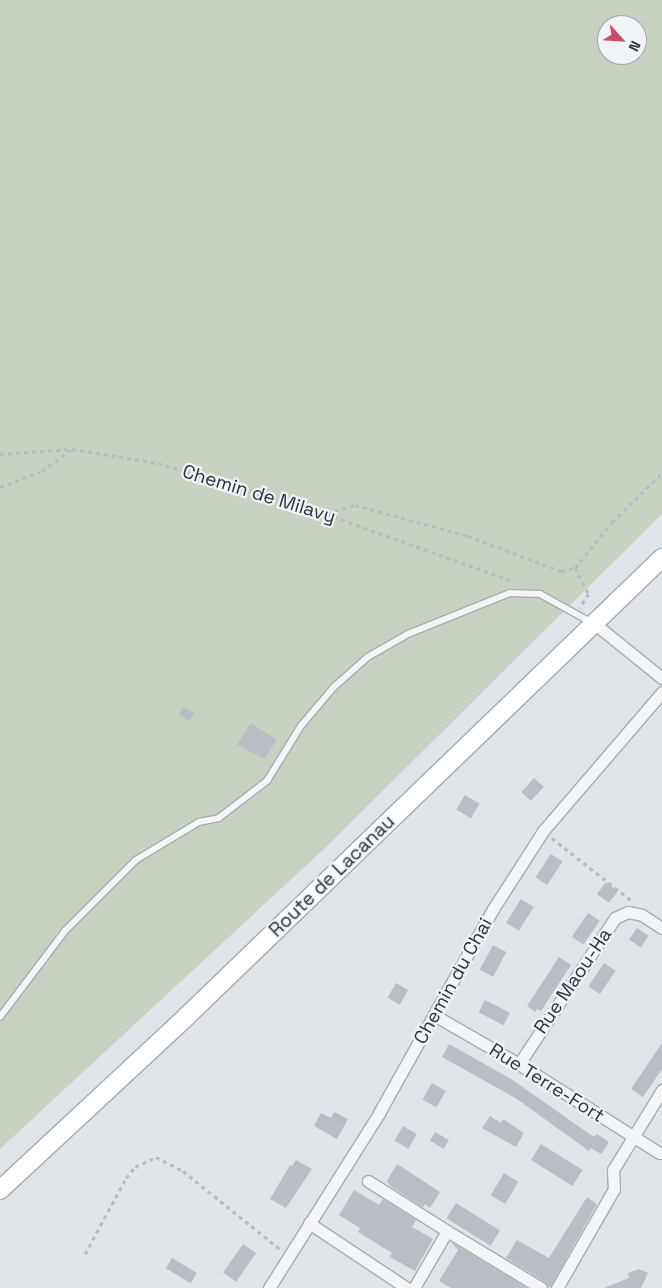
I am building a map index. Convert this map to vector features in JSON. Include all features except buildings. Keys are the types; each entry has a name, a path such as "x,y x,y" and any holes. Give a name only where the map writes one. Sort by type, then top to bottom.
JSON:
{"main road":[{"name":"Route de Lacanau","path":"0,1190 180,1023 662,558"}],"street":[{"path":"595,624 662,678"},
{"name":"Chemin du Chai","path":"269,1288 379,1112 493,909 543,831 662,692"},
{"name":"Rue Maou-Ha","path":"518,1064 615,918 628,912 642,915"},
{"path":"642,915 662,928"},
{"name":"Rue Terre-Fort","path":"434,1015 518,1064 659,1153"},
{"path":"557,1288 606,1207 614,1189 613,1170 662,1090"},
{"path":"368,1181 541,1288"},
{"path":"309,1223 407,1288"},
{"path":"414,1288 447,1231"}],"lane":[{"path":"0,1017 65,931 136,860 199,822 220,818 267,781 301,726 334,687 368,657 408,634 510,593 540,594 595,624"}],"path":[{"name":"Chemin de Milavy","path":"0,454 72,449 158,463 326,514 510,580"},
{"path":"0,486 42,471 72,449"},
{"path":"326,514 355,505 468,536 561,571 575,568 612,522 662,473"},
{"path":"575,568 589,594 576,614"},
{"path":"543,831 631,899 642,915"},
{"path":"85,1254 126,1178 135,1167 156,1158 183,1171 289,1256"}],"green space":[{"path":"0,0 662,0 662,514 325,848 0,1149"}]}
